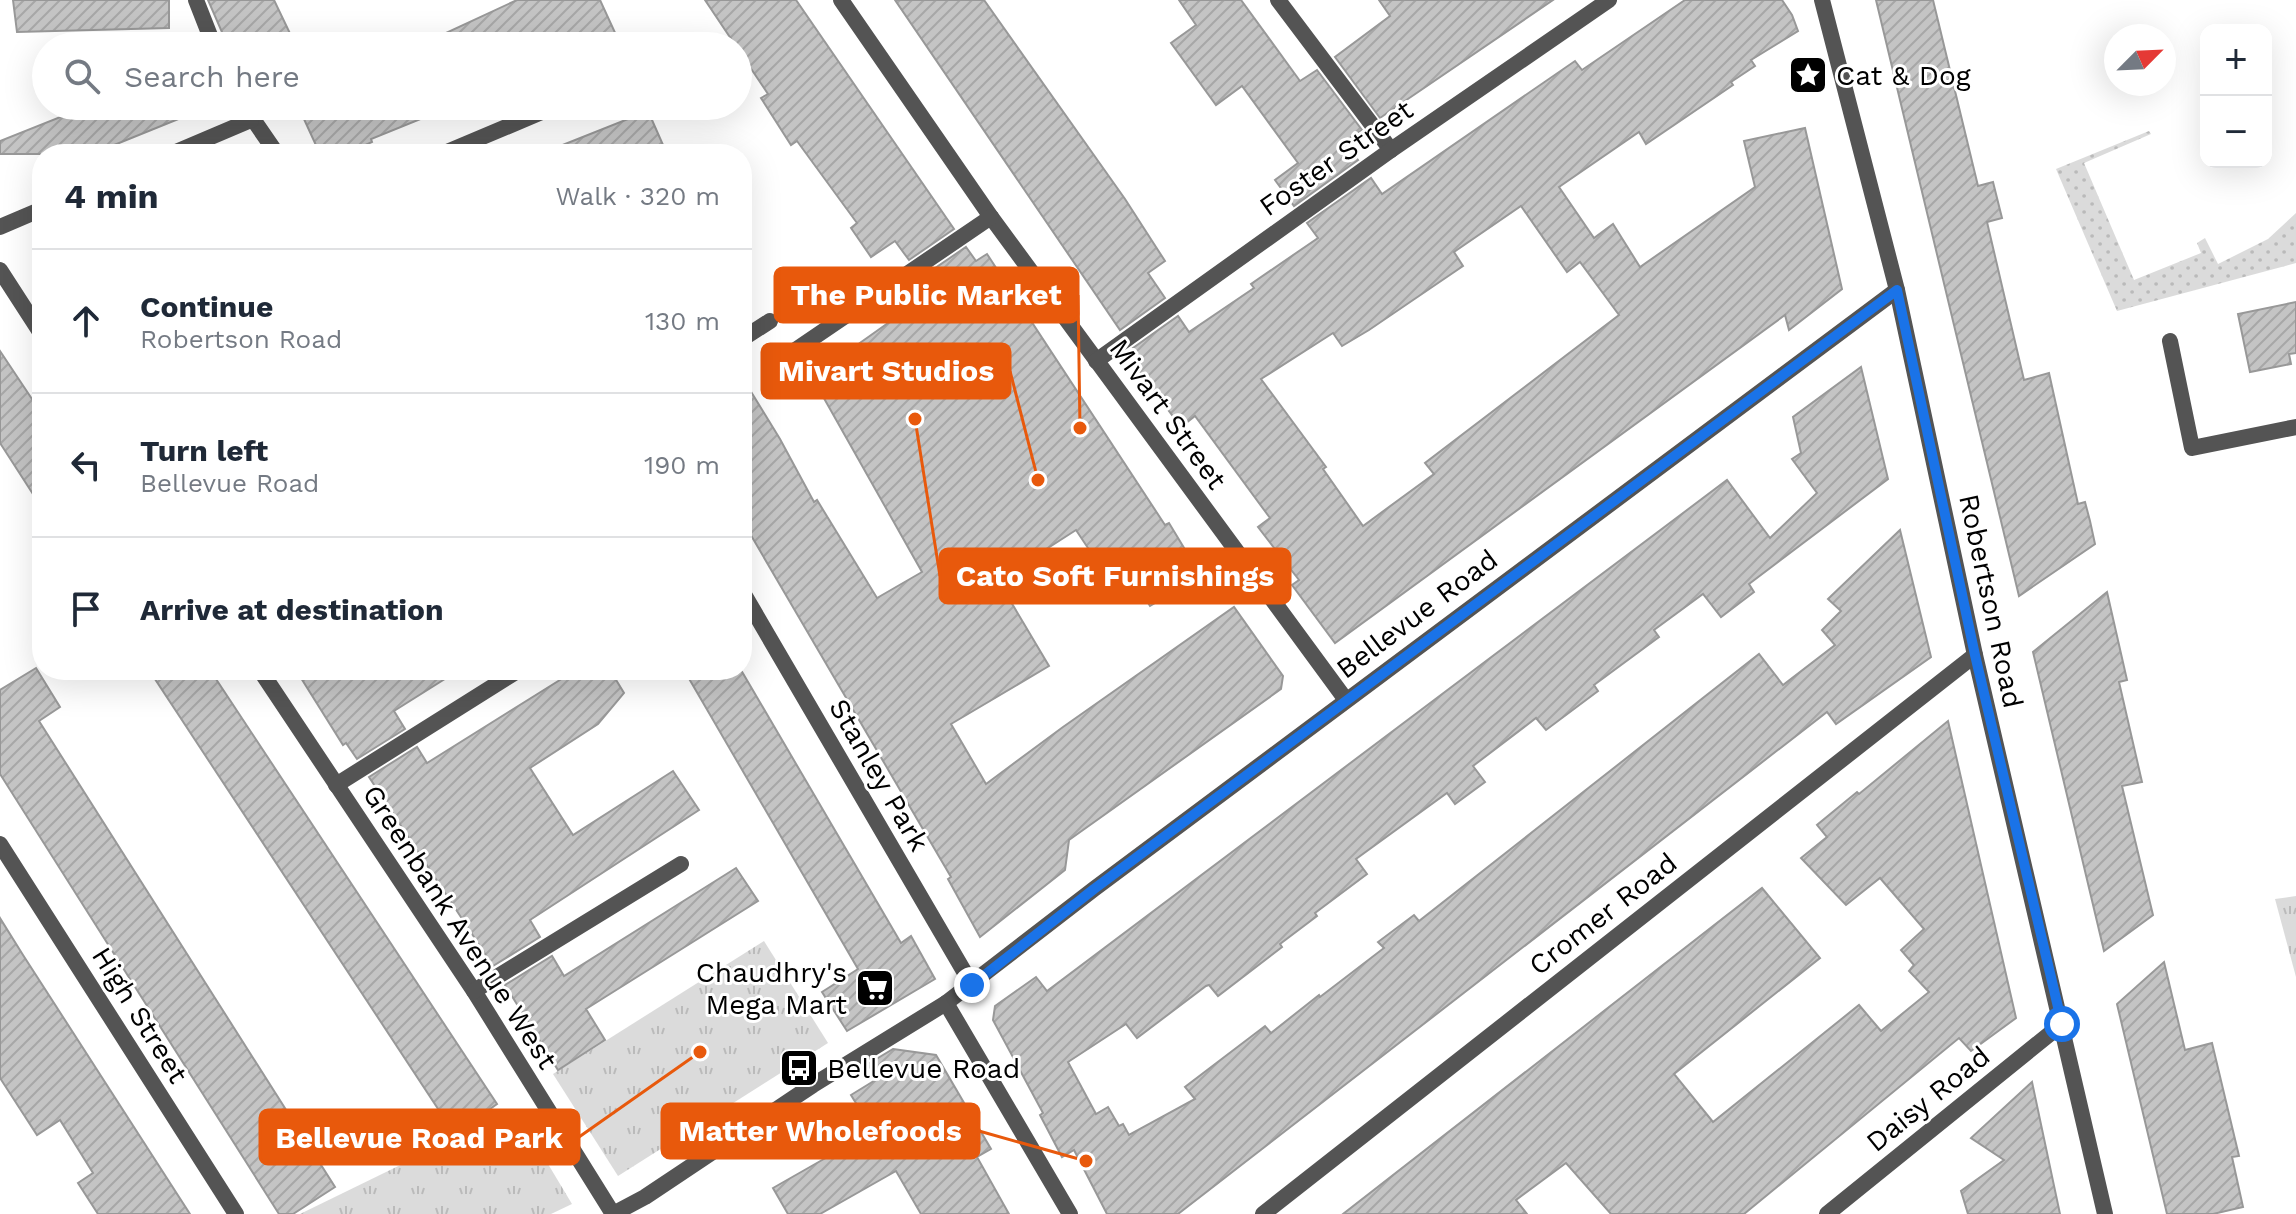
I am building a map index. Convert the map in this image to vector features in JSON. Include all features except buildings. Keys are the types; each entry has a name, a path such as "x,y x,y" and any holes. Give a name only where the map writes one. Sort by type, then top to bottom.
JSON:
{"street":[{"path":"196,0 209,32"},
{"name":"Mivart Street","path":"841,0 991,217 1346,700"},
{"path":"1278,0 1391,150"},
{"name":"Foster Street","path":"1096,361 1391,150 1609,0"},
{"name":"Robertson Road","path":"1822,0 1897,290 1975,655 2105,1214"},
{"path":"190,144 235,120"},
{"path":"253,120 270,144"},
{"path":"466,144 523,120"},
{"path":"0,227 32,213"},
{"path":"791,353 991,217"},
{"path":"0,270 32,320"},
{"name":"Bellevue Road","path":"613,1214 645,1197 813,1085 972,985 1094,889 1897,290"},
{"path":"752,333 770,321"},
{"path":"2170,341 2192,448 2296,427"},
{"name":"Stanley Park","path":"752,608 972,985"},
{"name":"Cromer Road","path":"1263,1214 1975,655"},
{"name":"Greenbank Avenue West","path":"267,680 474,991 613,1214"},
{"path":"336,785 503,680"},
{"name":"High Street","path":"0,844 236,1214"},
{"path":"474,991 681,864"},
{"path":"946,1003 1070,1214"},
{"name":"Daisy Road","path":"1827,1214 2062,1024"}],"green space":[{"path":"2149,131 2151,134 2084,163 2134,280 2201,253 2197,243 2205,238 2218,264 2268,239 2296,213 2296,263 2117,311 2056,169"},
{"path":"2296,896 2296,977 2275,899"},
{"path":"764,941 828,1043 618,1176 553,1074"},
{"path":"515,1109 572,1204 551,1214 300,1214"}],"place":[{"name":"Cat & Dog","path":"1808,75"},
{"name":"Cato Soft Furnishings","path":"915,419"},
{"name":"The Public Market","path":"1080,428"},
{"name":"Mivart Studios","path":"1038,480"},
{"name":"Chaudhry's Mega Mart","path":"875,988"},
{"name":"Bellevue Road Park","path":"700,1052"},
{"name":"Bellevue Road","path":"799,1068"},
{"name":"Matter Wholefoods","path":"1086,1161"}],"route":[{"path":"972,985 1094,889 1897,290 1975,655 2062,1024"}]}
